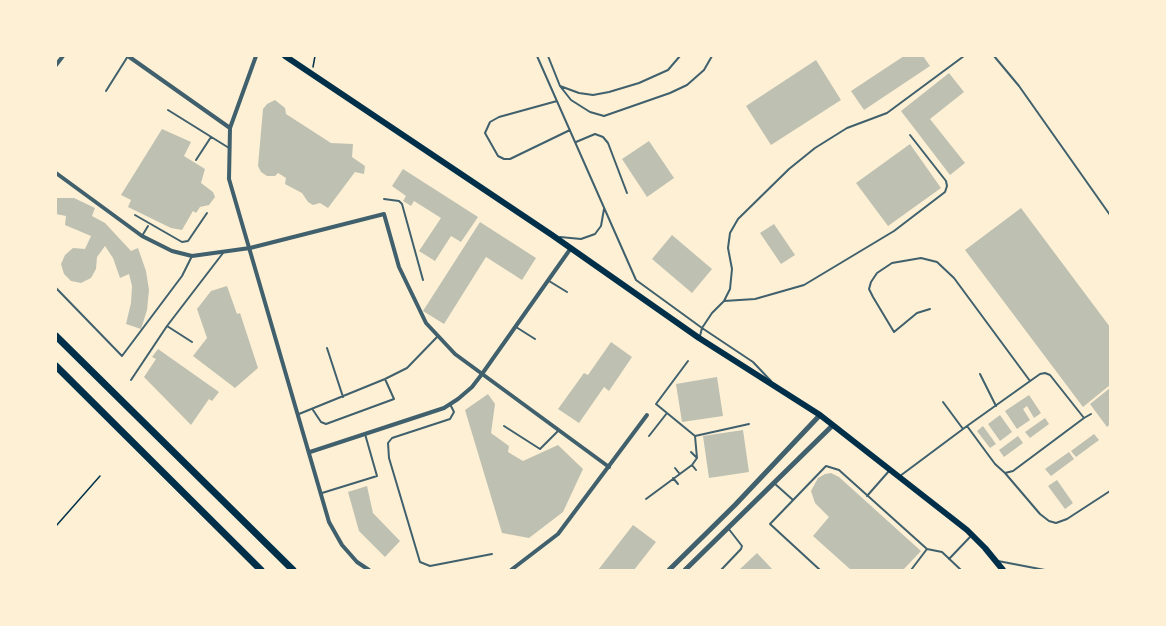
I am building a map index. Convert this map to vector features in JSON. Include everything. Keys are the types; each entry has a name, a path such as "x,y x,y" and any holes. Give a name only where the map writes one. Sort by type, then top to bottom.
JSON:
{"highway":[{"path":"56,336 293,570"},
{"path":"56,366 261,570"}],"main road":[{"path":"285,56 552,235 699,338 820,415 900,476 972,536 1002,570"}],"street":[{"path":"56,65 63,56"},
{"path":"128,56 230,128"},
{"path":"256,56 230,128 229,179 329,522 342,545 357,562 369,570"},
{"path":"56,172 58,177 142,236 172,251 192,256 250,248 384,214 399,267 426,323 455,354 609,467"},
{"path":"310,452 450,404 472,387 571,248"},
{"path":"511,570 519,567 558,534 647,415"},
{"path":"669,570 735,505 820,415"},
{"path":"685,570 833,426"}],"lane":[{"path":"106,91 128,56"},
{"path":"537,56 636,280 753,362 775,385"},
{"path":"548,56 560,86 571,100 590,112 604,116 687,85 705,70 712,56"},
{"path":"560,86 579,93 594,95 609,92 639,83 668,70 680,56"},
{"path":"699,338 702,328 724,301 730,289 732,264 729,233 738,219 758,198 815,148 847,128 887,113 964,56"},
{"path":"994,56 1019,86 1110,214"},
{"path":"557,101 500,117 490,122 485,133 498,156 510,159 570,130"},
{"path":"168,110 229,148"},
{"path":"576,142 595,134 603,137 608,143 627,193"},
{"path":"724,301 755,299 804,285 894,231 945,192 946,181 910,135"},
{"path":"196,160 211,137"},
{"path":"384,199 399,201 402,204 423,280"},
{"path":"552,235 566,239 581,239 595,234 601,226 604,209"},
{"path":"135,214 176,239 188,241 207,213"},
{"path":"142,236 149,224"},
{"path":"131,380 167,326 224,253"},
{"path":"56,288 122,356 182,276 192,256"},
{"path":"930,309 917,313 894,332 869,289 871,282 877,273 892,263 921,258 937,262 954,278 1030,381"},
{"path":"549,280 567,292"},
{"path":"167,326 192,342"},
{"path":"516,327 535,339"},
{"path":"299,414 385,379 406,368 438,336"},
{"path":"327,348 343,397"},
{"path":"646,500 692,465 697,458 695,436 656,404 688,361"},
{"path":"980,374 996,406"},
{"path":"900,476 1040,374 1050,375 1084,418"},
{"path":"313,409 321,422 326,424 394,399 385,379"},
{"path":"943,402 963,429"},
{"path":"450,404 454,412 450,419 392,438 388,443 388,458 420,562 430,566 492,554"},
{"path":"649,436 667,413"},
{"path":"1005,473 1013,471 1091,414"},
{"path":"695,436 749,424"},
{"path":"504,426 540,449 559,430"},
{"path":"967,426 995,464 1049,522 1056,523 1067,519 1110,491"},
{"path":"322,493 376,476 365,434"},
{"path":"691,452 697,458"},
{"path":"692,465 696,470"},
{"path":"820,570 770,524 826,466 839,470 927,549 942,552 961,570"},
{"path":"675,468 680,473"},
{"path":"867,496 891,469"},
{"path":"673,478 678,484"},
{"path":"774,483 793,500"},
{"path":"721,570 742,546 728,528"},
{"path":"949,558 972,536"},
{"path":"911,570 927,549"},
{"path":"995,560 1045,570"}],"path":[{"path":"312,74 315,56"},
{"path":"56,526 100,476"}],"building":[{"path":"904,56 923,56 930,66 864,110 851,91"},
{"path":"816,60 841,100 771,145 746,106"},
{"path":"949,73 964,92 930,119 965,163 950,175 901,111"},
{"path":"275,100 285,108 286,114 331,143 353,144 352,157 365,166 364,174 355,172 328,208 320,203 313,205 308,202 302,193 285,184 286,178 278,173 275,176 267,176 258,166 263,109"},
{"path":"162,129 191,142 184,156 205,169 201,183 213,192 215,197 209,205 200,207 196,213 193,211 182,230 171,228 128,207 131,200 121,195"},
{"path":"649,141 674,178 647,197 622,159"},
{"path":"910,144 941,188 888,226 856,183"},
{"path":"403,169 478,217 461,242 451,236 435,261 419,251 441,218 414,201 411,206 403,201 406,196 392,186"},
{"path":"56,198 74,198 95,208 92,216 105,223 131,251 138,248 146,271 149,290 147,310 141,329 126,324 131,303 132,286 129,274 120,278 113,258 105,246 97,257 96,269 91,278 81,283 71,281 64,274 61,264 65,255 73,248 85,249 91,236 65,225 66,216 56,214"},
{"path":"1021,208 1110,327 1110,385 1083,407 965,250"},
{"path":"480,222 536,258 522,280 486,257 444,324 423,311"},
{"path":"774,224 795,255 781,264 760,233"},
{"path":"672,235 712,269 692,293 652,259"},
{"path":"227,286 237,314 240,313 258,368 235,388 193,356 207,338 197,309 211,291"},
{"path":"611,342 632,357 609,391 604,387 579,423 558,409 584,373 588,375"},
{"path":"158,349 219,392 212,401 209,399 191,425 144,377 156,359 152,357"},
{"path":"717,377 723,416 682,422 676,384"},
{"path":"1110,388 1110,424 1107,427 1090,404"},
{"path":"488,394 495,404 491,433 509,446 508,452 523,461 558,445 583,469 563,512 529,538 502,533 465,410"},
{"path":"1029,395 1041,413 1034,418 1027,406 1023,409 1030,420 1017,429 1005,411"},
{"path":"1000,415 1012,432 1000,441 988,424"},
{"path":"1045,418 1049,424 1030,438 1025,432"},
{"path":"983,426 996,444 990,448 977,431"},
{"path":"743,430 749,472 709,478 703,436"},
{"path":"1094,434 1099,440 1076,457 1071,451"},
{"path":"1018,436 1023,443 1004,457 999,450"},
{"path":"1069,452 1074,459 1051,476 1045,469"},
{"path":"831,473 839,477 921,551 903,570 851,570 813,536 829,517 815,503 811,491 818,478"},
{"path":"1057,480 1073,503 1065,509 1048,486"},
{"path":"367,486 373,513 400,541 385,557 359,531 348,492"},
{"path":"633,525 656,542 634,570 598,570"},
{"path":"757,553 773,570 739,570"}]}
